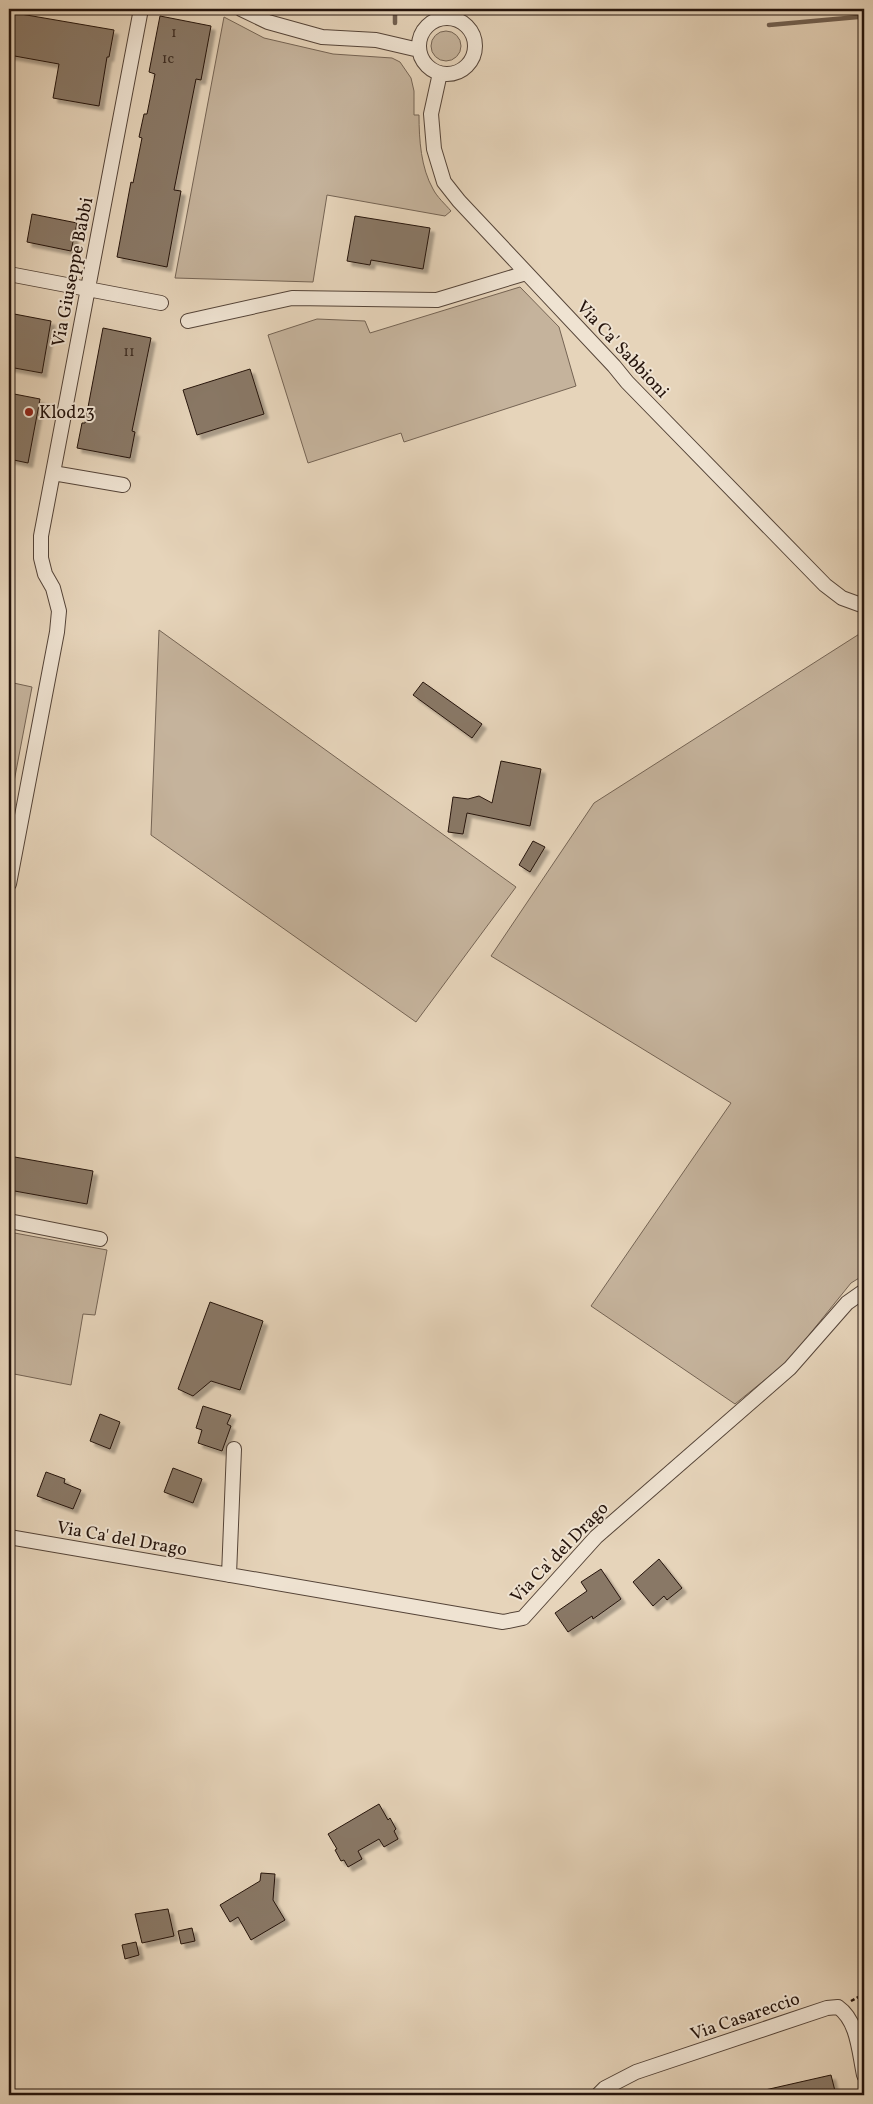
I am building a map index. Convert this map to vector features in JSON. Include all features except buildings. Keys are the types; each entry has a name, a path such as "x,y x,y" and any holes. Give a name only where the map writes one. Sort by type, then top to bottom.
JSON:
{"street":[{"name":"Via Giuseppe Babbi","path":"9,884 57,632 59,611 54,588 45,574 40,558 41,536 141,9"},
{"path":"241,9 268,22 322,37 376,40 419,50"},
{"path":"443,13 463,23 470,29 474,38 475,48 473,57 467,66 450,74 440,73 426,65 419,50 422,32 443,13"},
{"name":"Via Ca' Sabbioni","path":"440,73 431,114 434,149 444,182 459,201 627,382 803,565 842,598 864,606"},
{"path":"188,321 292,298 437,300 526,273"},
{"path":"9,274 161,303"},
{"path":"53,472 123,485"},
{"path":"9,1221 100,1239"},
{"name":"Via Ca' del Drago","path":"9,1537 503,1622 523,1618 596,1536 790,1368 847,1303 864,1290"},
{"path":"229,1575 234,1449"},
{"name":"Via Casareccio","path":"598,2095 605,2088 636,2072 827,2008 838,2007 846,2012 852,2024 864,2075"}],"shaded area":[{"path":"224,17 264,38 333,54 392,58 400,62 411,78 414,91 414,115 419,115 420,144 423,163 429,181 439,198 451,211 445,216 327,195 313,282 175,278"},
{"path":"446,31 457,35 461,46 457,57 446,61 435,57 431,46 435,35"},
{"path":"520,287 559,327 576,386 404,442 401,433 308,463 268,335 317,319 365,321 370,333"},
{"path":"159,630 516,887 416,1022 151,835"},
{"path":"864,631 864,1275 851,1283 788,1361 735,1404 591,1306 731,1103 491,956 594,803"},
{"path":"9,682 32,687 9,808"},
{"path":"9,1232 107,1250 95,1315 83,1314 71,1385 9,1373"}],"waterway":[{"path":"395,9 395,23"},
{"path":"769,25 858,17"}],"place":[{"name":"Klod23","path":"29,412"}]}
